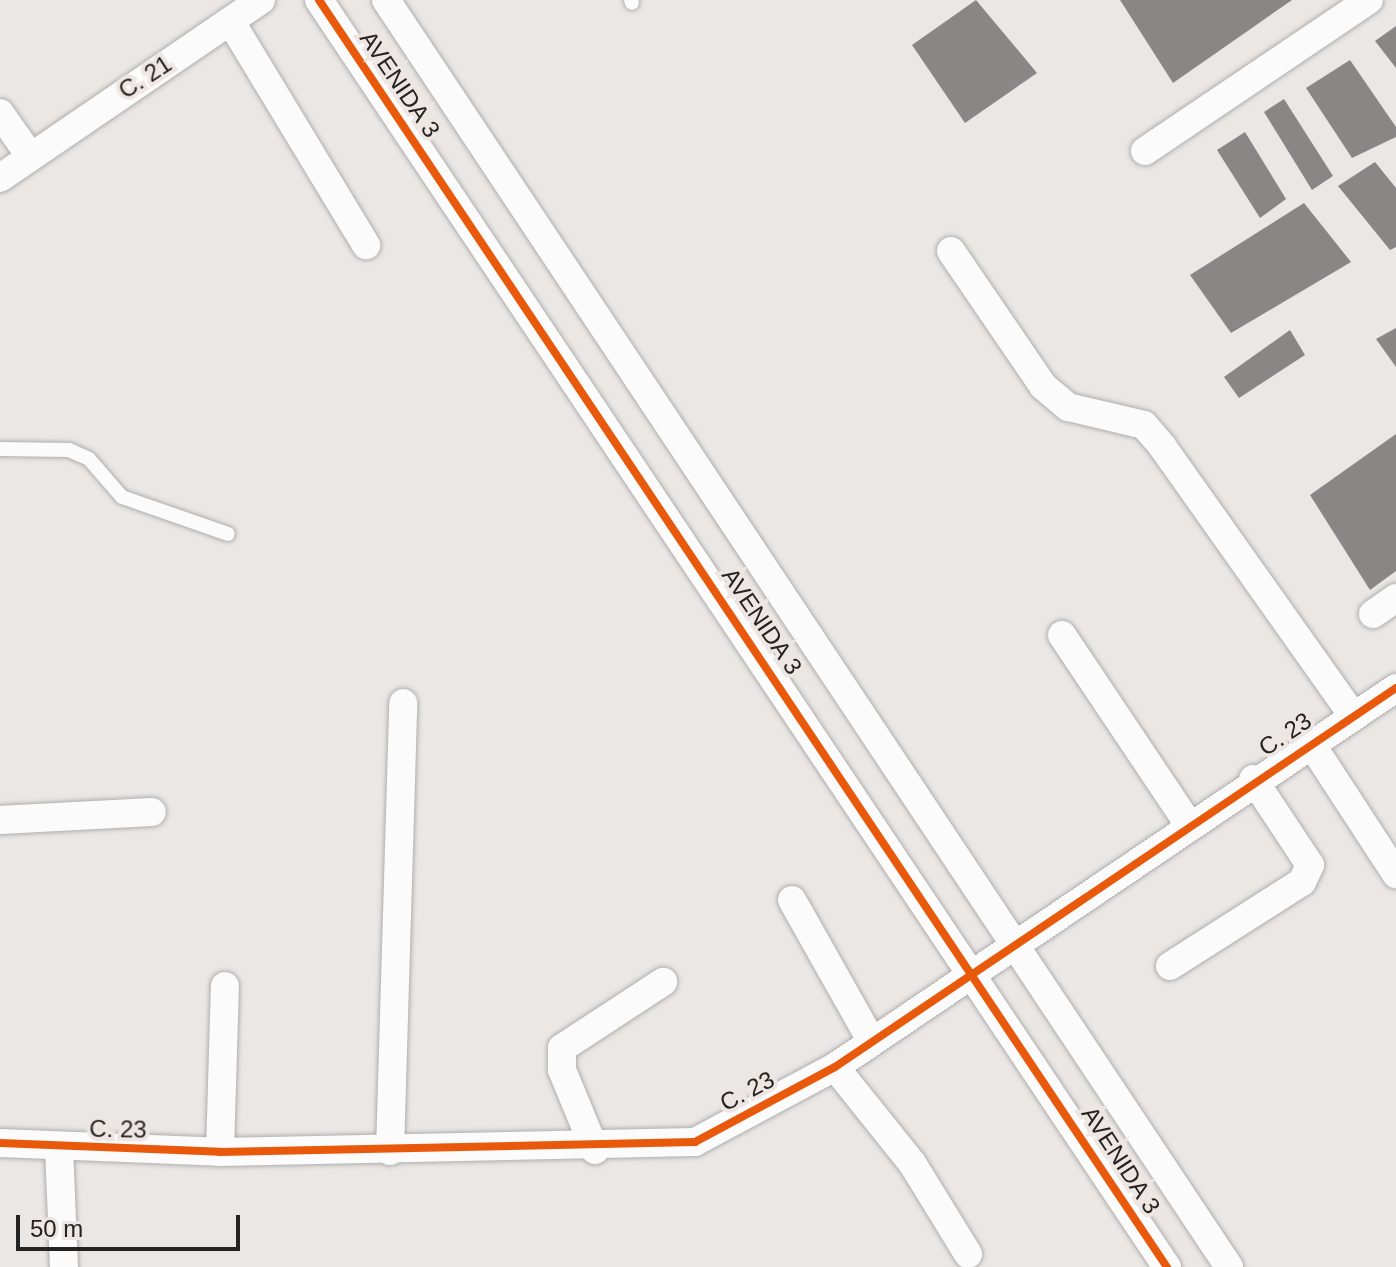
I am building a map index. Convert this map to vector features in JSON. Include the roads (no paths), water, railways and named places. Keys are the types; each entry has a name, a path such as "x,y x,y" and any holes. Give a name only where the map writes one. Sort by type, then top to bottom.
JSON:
{"street":[{"name":"C. 21","path":"0,178 28,153 261,0"},
{"name":"AVENIDA 3","path":"319,0 974,971 1167,1267"},
{"name":"AVENIDA 3","path":"386,0 1019,942 1229,1267"},
{"path":"1145,151 1369,0"},
{"path":"231,22 366,245"},
{"path":"0,113 28,153"},
{"path":"951,251 1043,386 1068,407 1144,425 1352,714"},
{"path":"1062,635 1190,826"},
{"name":"C. 23","path":"0,1143 59,1148 220,1152 595,1150 695,1142 835,1067 1190,826 1253,779 1396,688"},
{"path":"390,1151 403,703"},
{"path":"1310,742 1396,874"},
{"path":"1170,966 1302,882 1310,865 1253,779"},
{"path":"0,820 152,812"},
{"path":"792,900 871,1040"},
{"path":"595,1150 562,1070 562,1048 663,982"},
{"path":"220,1152 225,986"},
{"path":"835,1067 912,1163 968,1254"},
{"path":"59,1148 64,1267"}],"lane":[{"path":"0,449 69,450 89,459 122,497 228,534"}]}
